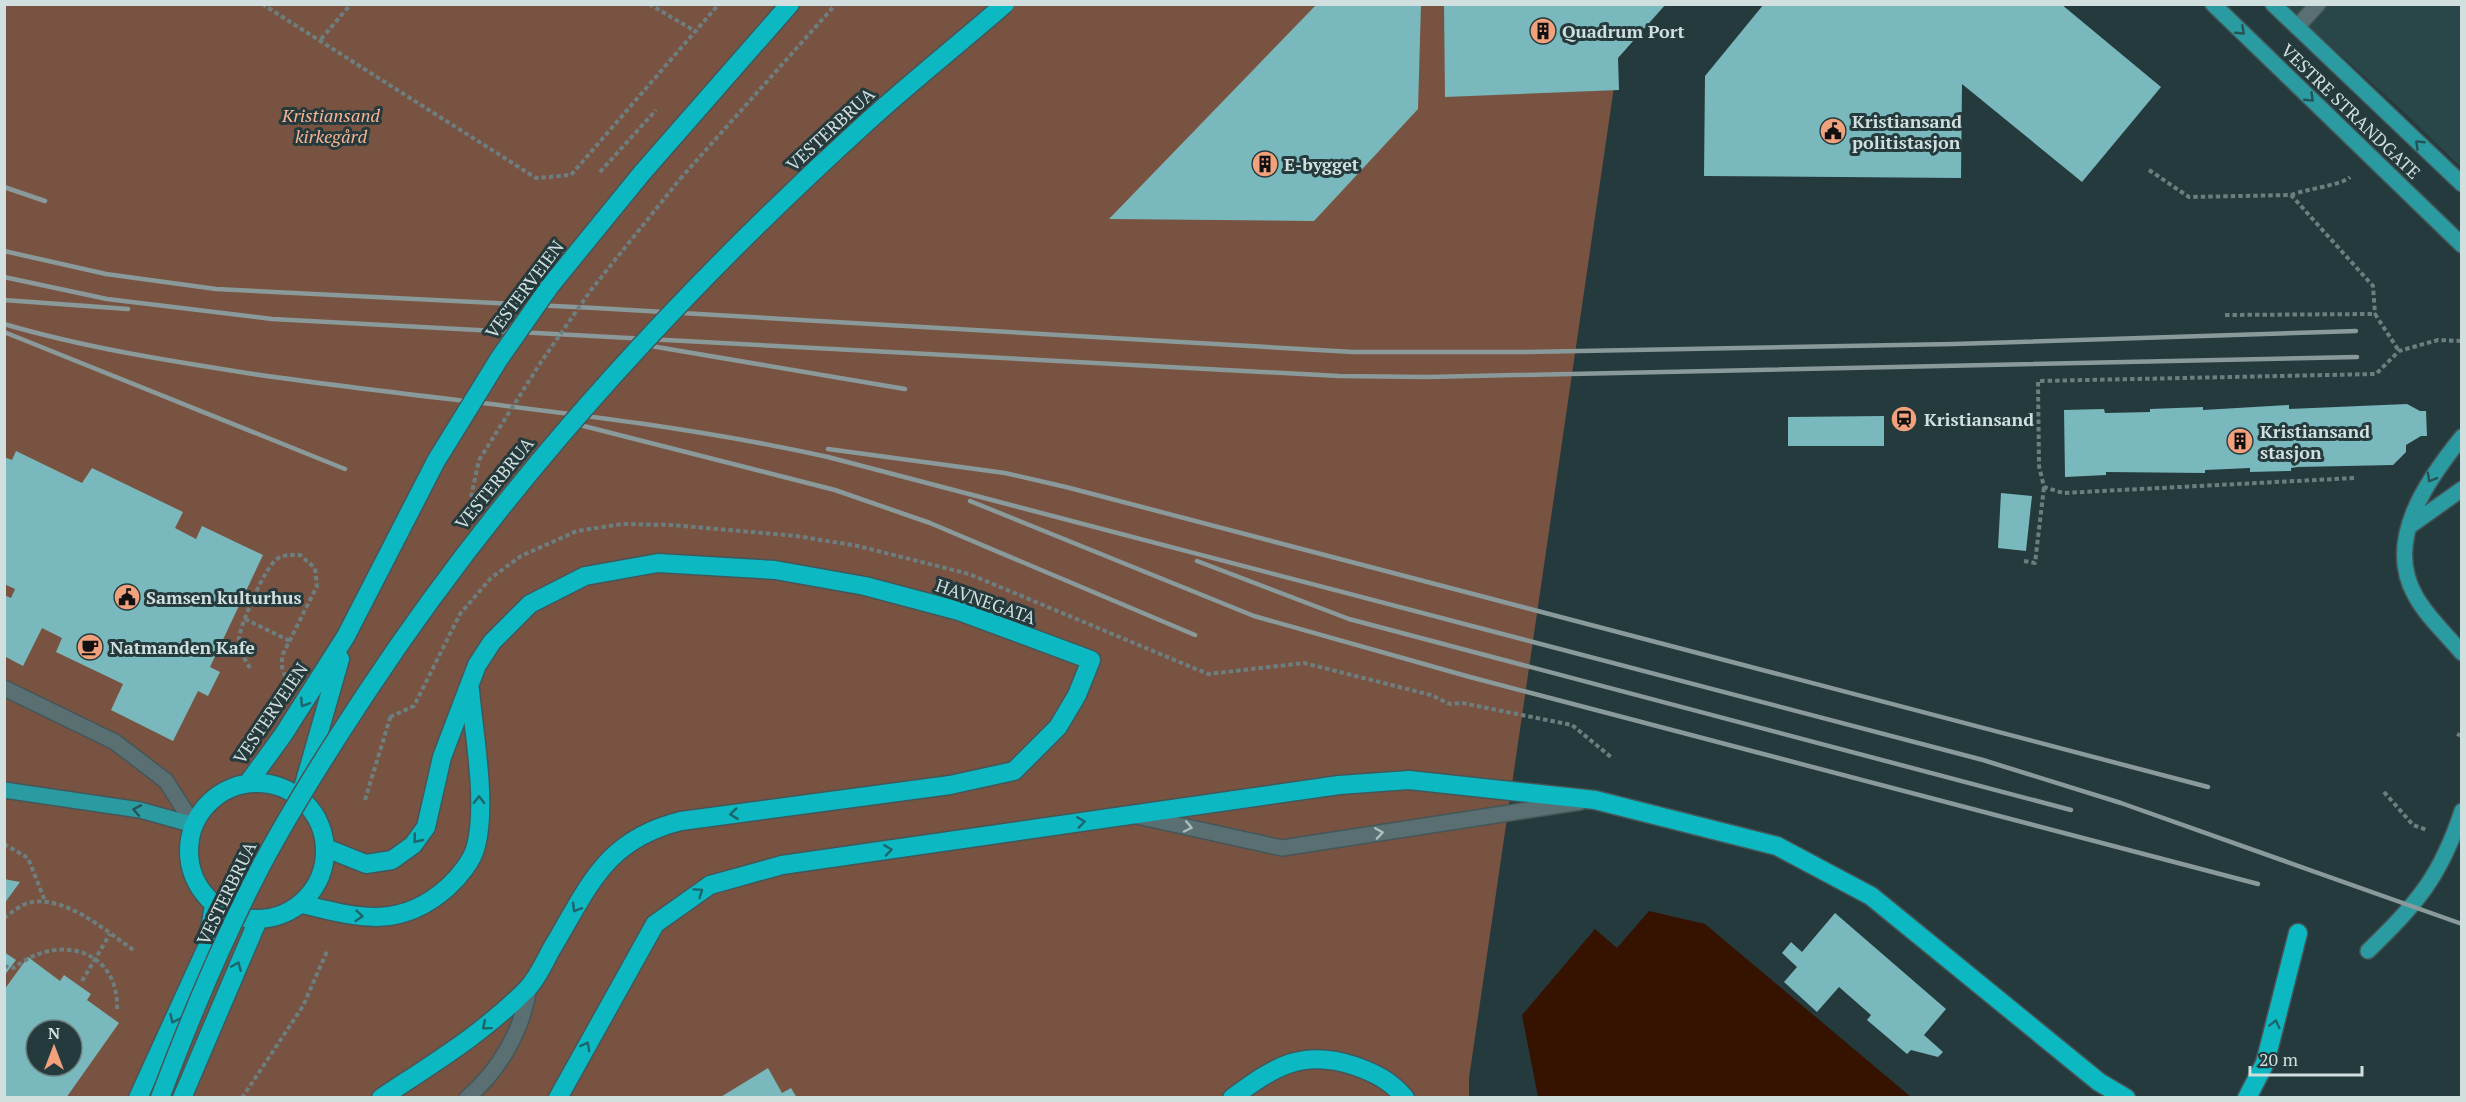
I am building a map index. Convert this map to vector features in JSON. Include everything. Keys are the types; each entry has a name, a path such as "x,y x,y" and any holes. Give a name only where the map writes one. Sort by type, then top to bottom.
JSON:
{"highway":[{"name":"VESTERVEIEN","path":"248,783 284,735 346,636 436,461 499,359 550,286 642,173 790,4"},
{"name":"VESTERBRUA","path":"160,1098 199,996 262,864 323,759 414,622 495,514 590,399 709,273 867,122 1005,4"},
{"name":"HAVNEGATA","path":"469,686 477,665 492,642 512,619 530,604 585,576 658,563 713,564 774,570 865,586 959,611 1091,660 1077,696 1058,727 1014,771 950,785 681,821 656,827 633,838 615,853 590,886 529,987"},
{"name":"VESTERVEIEN","path":"300,798 346,636"},
{"path":"326,848 366,864 392,860 413,845 426,827 442,757 469,686"},
{"path":"302,904 356,918 397,917 430,903 456,880 476,847 480,798 469,686"},
{"path":"558,1098 655,924 710,885 782,865 1339,785 1409,780 1595,800 1778,846 1871,896 2099,1082 2126,1098"},
{"path":"248,783 266,783 284,788 300,798 314,813 322,830 326,848 323,869 315,888 302,904 281,916 258,920 235,916 214,905 199,889 191,868 189,846 194,825 206,805 225,791 248,783"},
{"path":"138,1098 207,947 214,905"},
{"path":"182,1098 258,920"},
{"path":"2247,1098 2265,1063 2298,933"},
{"path":"381,1098 485,1028 529,987"},
{"path":"1232,1098 1278,1067 1313,1057 1339,1061 1369,1071 1386,1079 1405,1098"}],"main road":[{"name":"VESTRE STRANDGATE","path":"2213,4 2462,245"},
{"name":"VESTRE STRANDGATE","path":"2273,4 2462,184"},
{"path":"2462,436 2429,478 2403,550 2404,570 2415,596 2462,653"},
{"path":"2410,526 2462,489"},
{"path":"4,790 140,810 194,825"},
{"path":"2368,951 2414,907 2436,874 2462,811"}],"street":[{"path":"2296,27 2318,4"},
{"path":"4,688 115,742 166,781 194,825"},
{"path":"1131,815 1282,848 1595,800"},
{"path":"467,1098 498,1064 517,1034 525,1014 529,987"}],"path":[{"path":"262,4 321,39 536,178 571,175 719,4"},
{"path":"321,39 351,4"},
{"path":"649,4 695,31"},
{"path":"479,460 541,362 591,290 680,179 836,4"},
{"path":"2150,170 2189,197 2291,195 2312,187 2344,183 2350,177"},
{"path":"2291,195 2373,286 2375,314 2399,351"},
{"path":"2225,315 2375,314"},
{"path":"2024,561 2035,563 2044,487 2039,466 2038,381 2376,374 2399,351 2438,340 2462,341"},
{"path":"2044,487 2063,493 2354,478"},
{"path":"250,668 241,651 239,639 244,619 271,564 288,555 300,555 315,568 317,586 282,656 282,667 287,682"},
{"path":"244,619 290,641"},
{"path":"2384,792 2413,825 2430,831"},
{"path":"4,844 28,858 45,901"},
{"path":"4,918 30,902 45,901 75,912 135,951"},
{"path":"82,981 110,934"},
{"path":"4,966 14,968 29,956 64,948 84,953 109,972 115,984 117,1011"},
{"path":"242,1098 303,1006 328,949"}],"shaded area":[{"path":"2285,5 2461,5 2461,167 2404,112"},
{"path":"1649,911 1705,924 1911,1097 1538,1097 1522,1015 1595,929 1617,948"}],"green space":[{"name":"Kristiansand kirkegård","path":"5,5 1626,5 1469,1078 1469,1097 5,1098"}],"building":[{"name":"E-bygget","path":"1317,4 1421,4 1418,109 1314,221 1109,219"},
{"name":"Quadrum Port","path":"1444,4 1666,4 1618,58 1619,90 1445,97"},
{"name":"Kristiansand politistasjon","path":"1764,4 2061,4 2161,87 2082,182 1962,84 1961,178 1704,176 1705,76"},
{"name":"Kristiansand stasjon","path":"2407,404 2420,411 2426,411 2427,436 2421,436 2406,445 2406,452 2393,465 2298,467 2291,468 2291,471 2250,472 2250,468 2205,470 2205,473 2106,472 2106,475 2065,477 2064,410 2104,409 2105,413 2203,407 2203,410 2289,405 2289,409"},
{"path":"1884,416 1884,446 1788,446 1788,417"},
{"name":"Samsen kulturhus","path":"16,451 82,483 92,468 183,512 175,528 196,539 202,526 263,555 210,667 220,672 208,696 198,691 173,741 111,710 123,684 56,652 62,638 42,628 23,666 4,656 4,595 11,598 15,589 4,584 4,457 12,460"},
{"path":"2001,493 2032,496 2026,551 1998,548"},
{"path":"4,879 20,882 4,904"},
{"path":"1835,913 1946,1009 1924,1035 1943,1052 1938,1057 1911,1050 1907,1054 1867,1020 1871,1015 1839,987 1817,1012 1784,982 1797,967 1782,953 1791,942 1802,952"},
{"path":"4,952 16,960 4,976"},
{"path":"28,957 60,981 64,975 91,994 87,1000 119,1023 84,1073 84,1018 24,1018 24,1078 80,1078 66,1098 4,1098 4,990"},
{"path":"768,1068 782,1093 791,1088 797,1098 719,1098"}],"railway":[{"path":"4,187 45,201"},
{"path":"4,251 106,274 216,289 595,308 1353,352 1526,352 1954,344 2356,331"},
{"path":"4,277 107,299 272,319 1339,376 1427,377 2357,357"},
{"path":"4,300 128,309"},
{"path":"4,324 97,347 191,364 325,384 685,430 828,457 1983,760 2121,803 2462,924"},
{"path":"4,332 345,469"},
{"path":"651,346 905,389"},
{"path":"572,423 835,490 930,523 1195,635"},
{"path":"828,449 1005,473 1066,487 2208,787"},
{"path":"970,501 1254,616 1470,677 2258,884"},
{"path":"1197,561 1349,619 2071,810"}],"place":[{"name":"Quadrum Port","path":"1543,31"},
{"name":"Kristiansand politistasjon","path":"1833,131"},
{"name":"E-bygget","path":"1265,164"},
{"name":"Kristiansand","path":"1904,419"},
{"name":"Kristiansand stasjon","path":"2240,441"},
{"name":"Samsen kulturhus","path":"127,597"},
{"name":"Natmanden Kafe","path":"90,647"}]}
